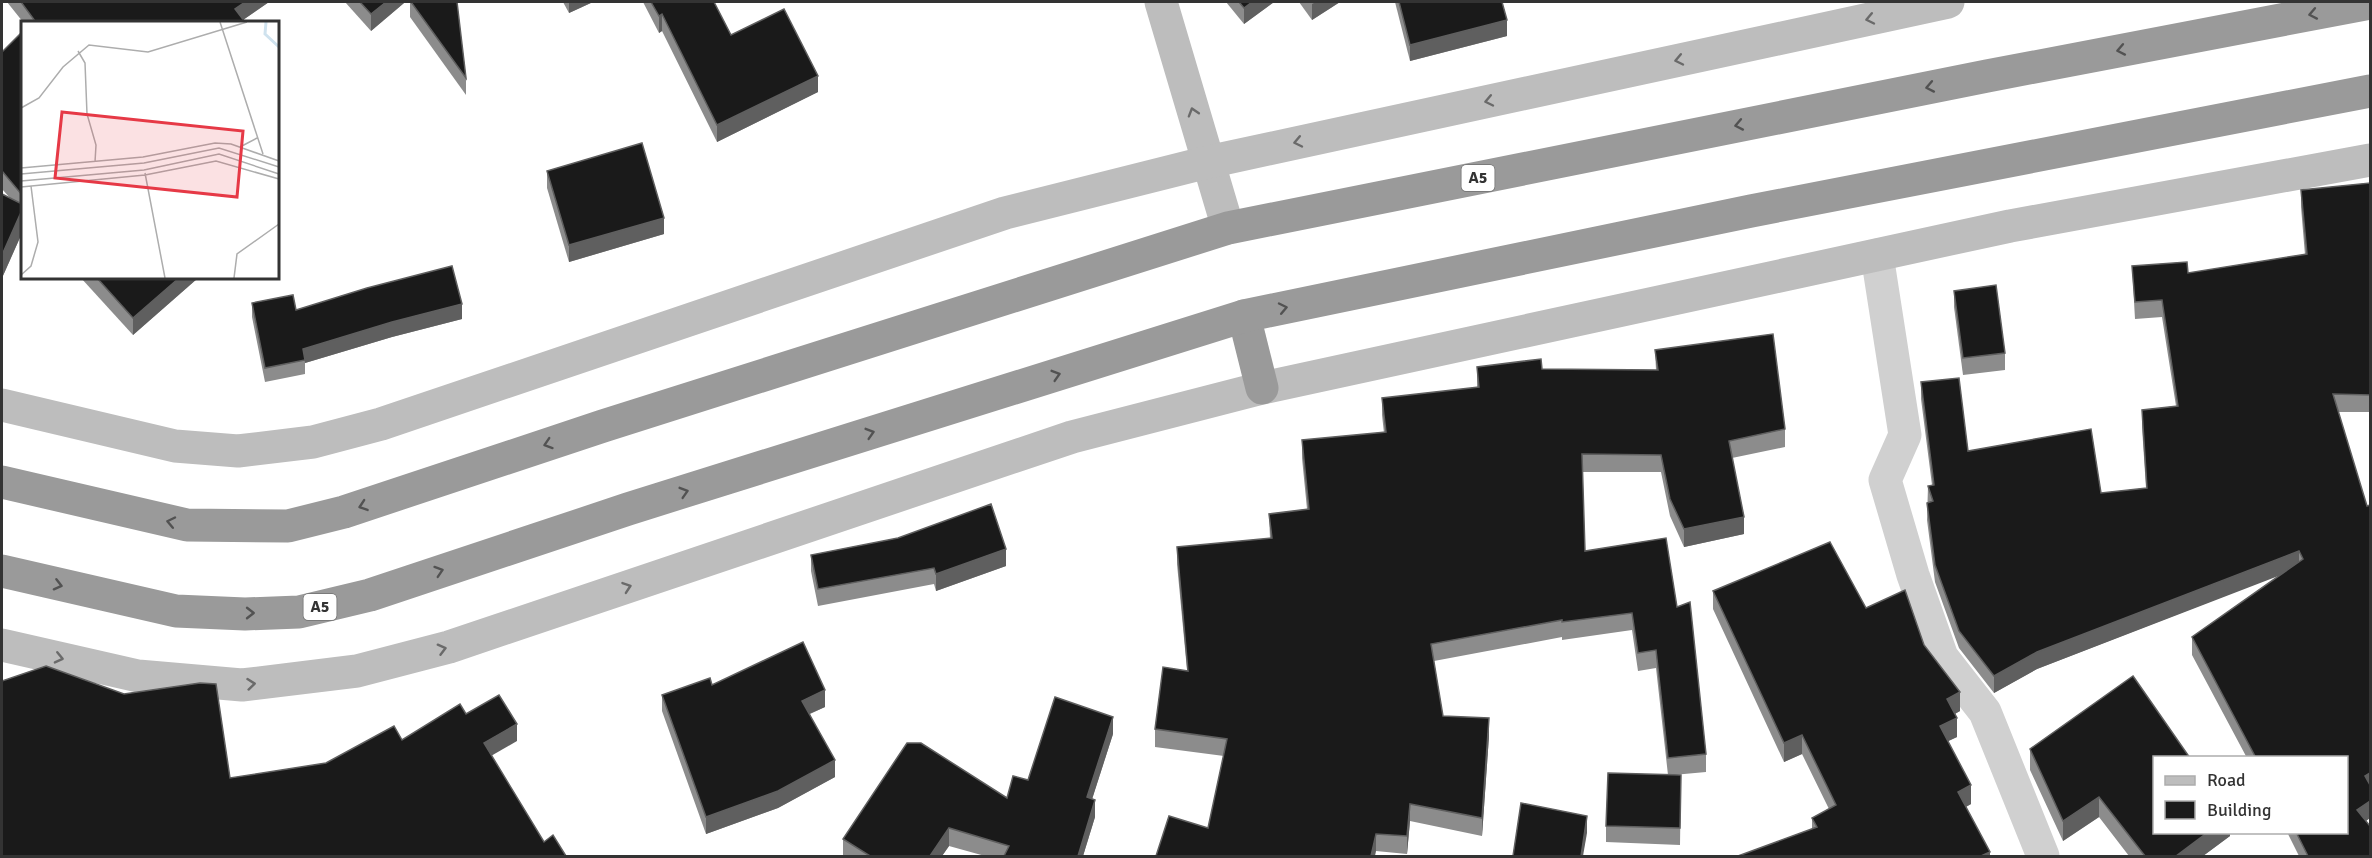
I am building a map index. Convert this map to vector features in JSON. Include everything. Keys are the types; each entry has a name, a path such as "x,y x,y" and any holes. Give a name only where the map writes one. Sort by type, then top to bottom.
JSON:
{"highway":[{"name":"A5","path":"2,482 187,525 288,526 345,512 603,426 1228,228 1976,78 2370,3"},
{"name":"A5","path":"2,571 176,611 245,614 299,612 370,595 628,509 1244,316 1958,170 2370,91"},
{"path":"1244,316 1262,388"}],"street":[{"path":"1161,2 1228,228"},
{"path":"2,405 175,446 238,451 313,442 393,420 1005,213 1208,162 1947,2"},
{"path":"7,650 138,676 242,685 357,671 449,647 1072,437 1262,388 2010,226 2370,160"},
{"path":"1877,255 1905,435 1885,480 1913,575 1942,657 1985,712 2043,856"}],"building":[{"path":"21,2 245,2 235,9 244,21 35,21"},
{"path":"360,2 386,2 371,14"},
{"path":"411,2 457,2 466,78"},
{"path":"651,2 714,2 731,35 784,9 818,76 717,125 662,14 659,16"},
{"path":"1239,2 1252,2 1244,8"},
{"path":"1399,2 1502,2 1507,20 1410,45"},
{"path":"21,33 21,194 2,171 2,52"},
{"path":"642,143 664,218 569,245 547,171"},
{"path":"2370,183 2370,395 2333,394 2367,506 2370,505 2370,773 2365,776 2370,785 2370,801 2357,810 2370,826 2370,856 2308,856 2297,834 2348,834 2348,756 2255,756 2192,637 2303,559 2299,551 2037,652 1994,676 1959,631 1935,565 1927,503 1933,501 1928,486 1934,485 1921,382 1959,378 1968,451 2091,429 2101,493 2147,488 2142,410 2178,406 2162,300 2135,302 2132,266 2187,262 2188,273 2307,254 2301,190"},
{"path":"2,194 21,204 21,212 2,255"},
{"path":"452,266 462,304 303,349 305,360 265,368 252,303 293,295 296,310 367,288"},
{"path":"98,279 178,279 133,318"},
{"path":"1996,285 2005,353 1963,358 1954,291"},
{"path":"1773,334 1785,429 1729,441 1744,517 1684,529 1670,499 1661,455 1582,454 1585,551 1666,538 1677,607 1690,602 1706,754 1668,758 1656,650 1638,653 1632,613 1562,622 1562,620 1431,644 1443,716 1489,718 1482,818 1410,804 1407,836 1376,834 1371,856 1156,856 1169,816 1208,828 1227,739 1155,729 1163,667 1188,671 1177,547 1272,538 1269,514 1309,509 1302,440 1386,432 1382,398 1479,387 1477,367 1541,359 1542,369 1658,370 1655,350"},
{"path":"991,504 1006,549 936,574 934,568 818,589 811,555 898,538"},
{"path":"1830,542 1866,608 1905,590 1924,645 1960,692 1947,699 1957,718 1940,726 1971,785 1958,792 1990,852 1981,856 1738,856 1817,827 1812,818 1836,805 1802,735 1784,743 1713,591"},
{"path":"803,642 825,690 802,701 835,760 778,791 706,817 662,695 710,678 712,685"},
{"path":"46,666 124,694 200,683 216,684 230,778 326,763 394,726 402,740 460,704 466,714 499,695 517,724 484,743 544,842 553,835 566,856 2,856 2,681"},
{"path":"2133,676 2189,756 2153,756 2153,834 2205,834 2176,856 2145,856 2099,797 2063,821 2030,749"},
{"path":"1055,697 1113,717 1087,797 1095,800 1078,856 1004,856 1009,846 949,828 930,856 870,856 843,839 907,743 921,743 1007,798 1013,776 1028,780"},
{"path":"1608,773 1681,775 1680,828 1606,826"},
{"path":"1521,803 1587,816 1581,856 1513,856"}]}
